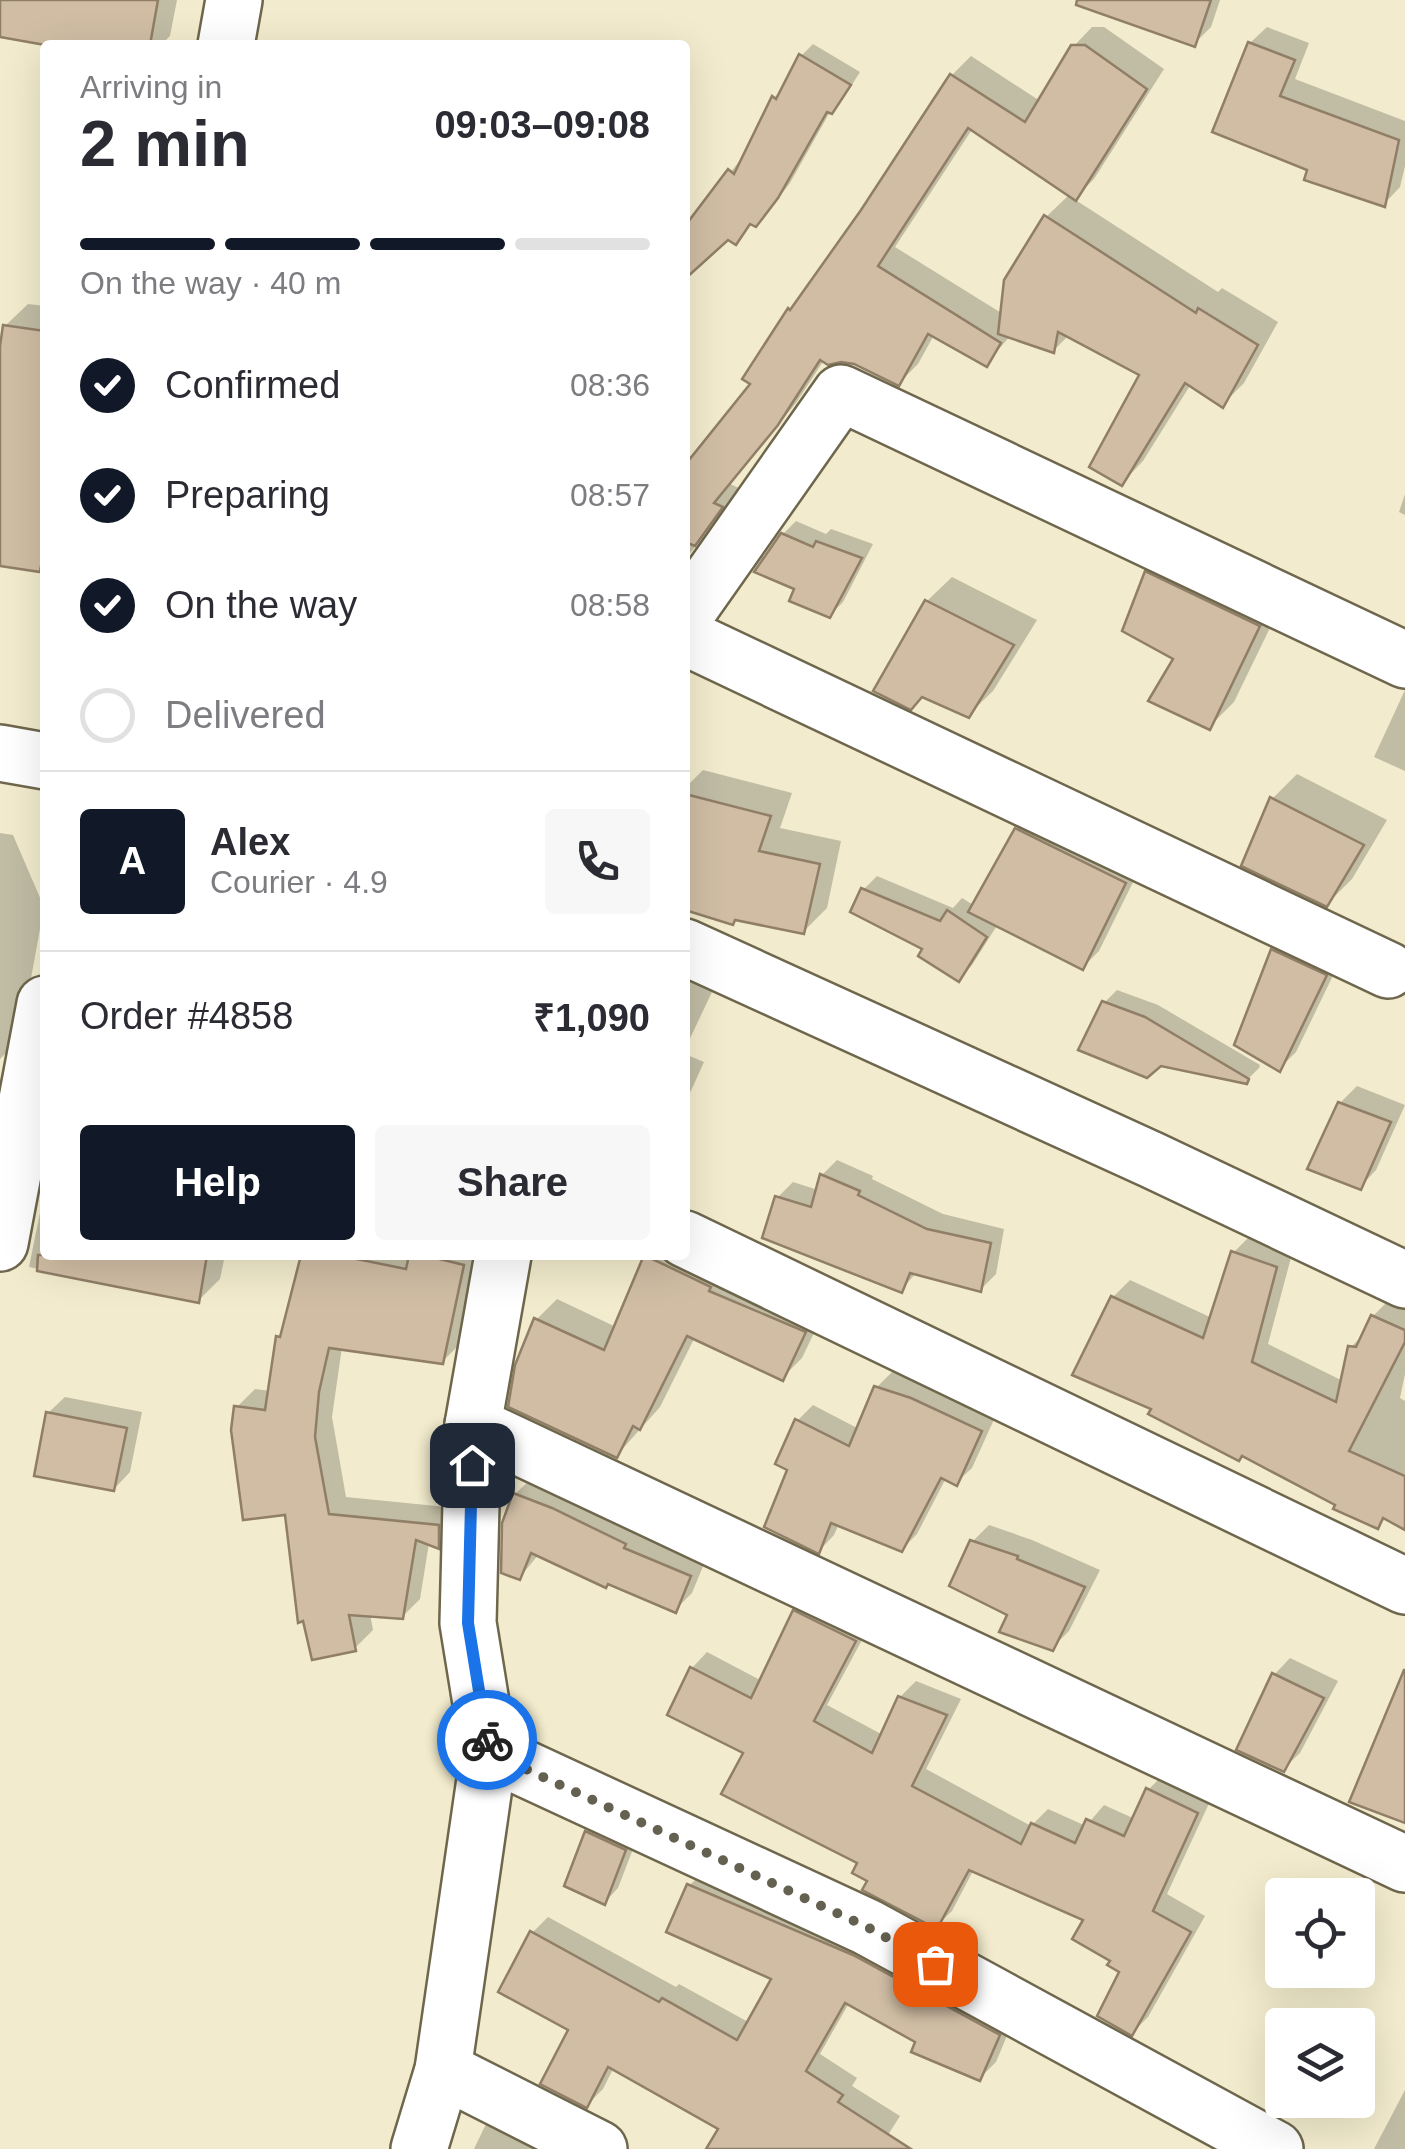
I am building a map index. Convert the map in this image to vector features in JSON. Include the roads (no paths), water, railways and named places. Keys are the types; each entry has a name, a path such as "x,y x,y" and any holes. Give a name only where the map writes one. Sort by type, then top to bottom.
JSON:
{"street":[{"path":"227,40 234,0"},
{"path":"690,608 841,393 1405,660"},
{"path":"690,639 1388,970"},
{"path":"0,753 40,760"},
{"path":"690,949 1405,1280"},
{"path":"0,1243 40,1031"},
{"path":"690,1241 1405,1586"},
{"path":"420,2149 443,2070 489,1752 468,1623 473,1425 502,1260"},
{"path":"473,1425 1405,1864"},
{"path":"489,1752 867,1927 1275,2149"},
{"path":"443,2070 599,2149"}]}
